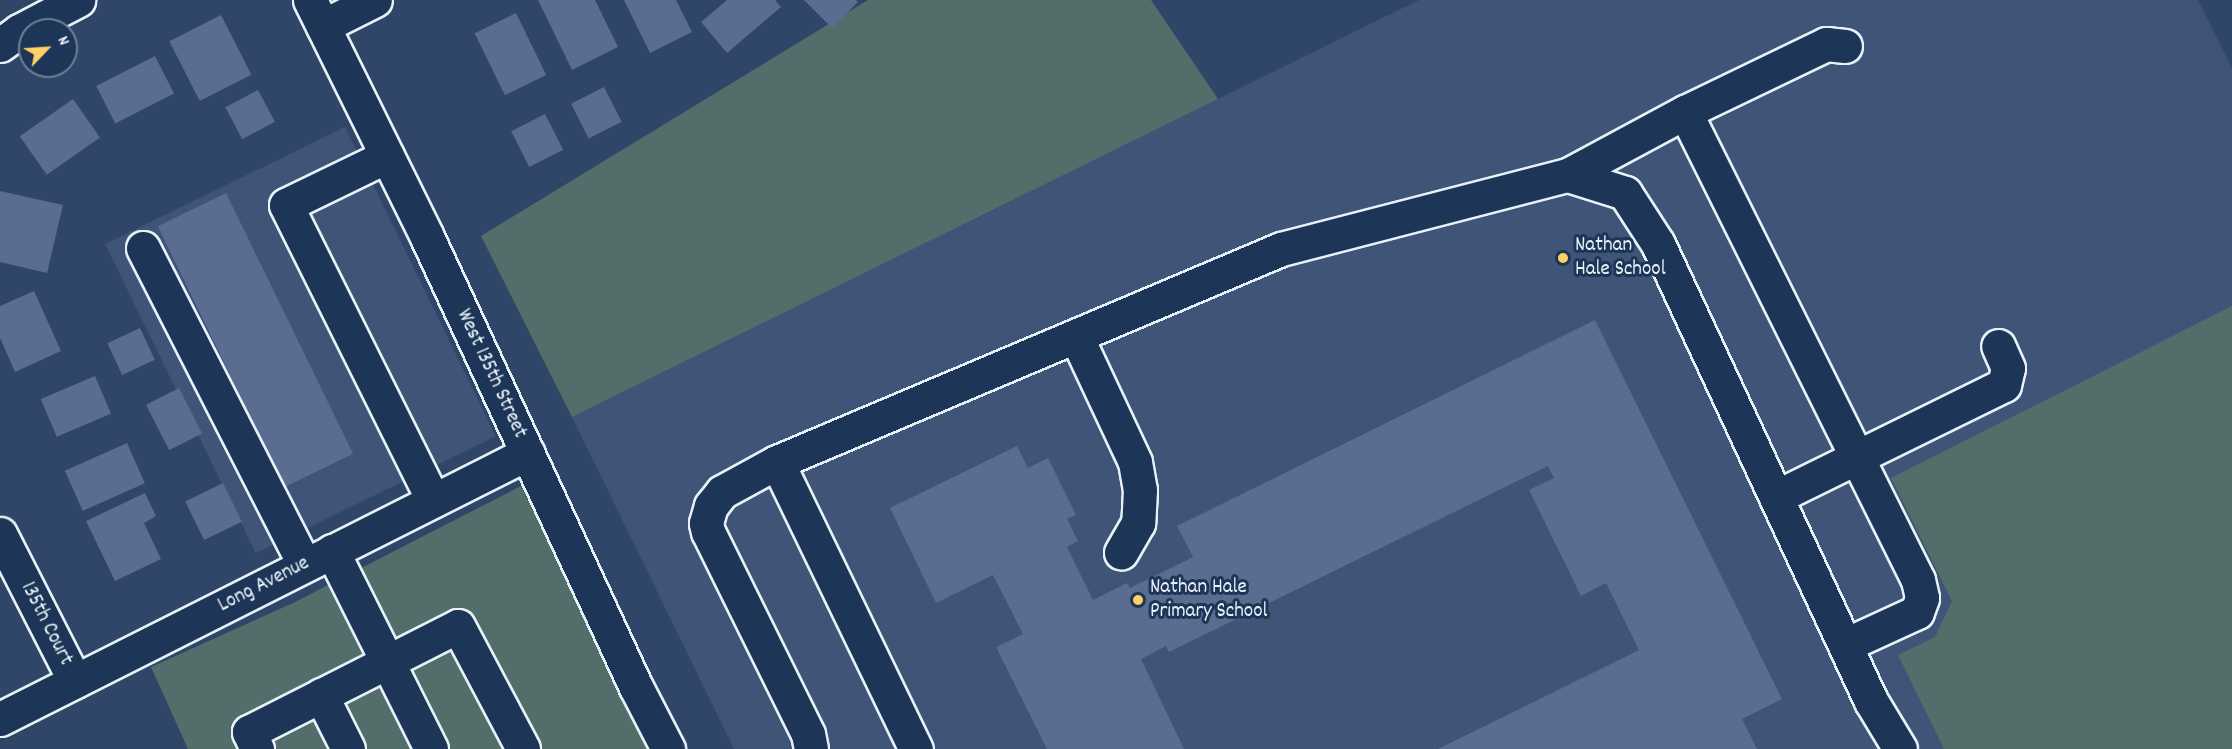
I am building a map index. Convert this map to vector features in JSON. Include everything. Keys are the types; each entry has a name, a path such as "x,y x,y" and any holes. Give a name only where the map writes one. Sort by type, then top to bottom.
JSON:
{"street":[{"path":"0,45 19,31 78,0"},
{"path":"316,13 375,0"},
{"name":"West 135th Street","path":"316,13 387,156 636,687 668,749"},
{"path":"811,749 808,734 708,532 706,524 711,506 722,492 777,462 1281,249 1568,175 1685,112 1826,44 1845,46"},
{"path":"1685,112 1918,580 1922,598 1917,612 1845,645"},
{"path":"387,156 286,205 433,500"},
{"path":"1568,175 1625,194 1658,244 1871,701 1900,749"},
{"path":"143,248 318,558 387,662 431,749"},
{"path":"1076,336 1134,462 1140,490 1138,523 1121,552"},
{"path":"1776,497 2004,385 2008,368 1998,346"},
{"name":"Long Avenue","path":"0,719 528,453"},
{"path":"777,462 916,749"},
{"name":"135th Court","path":"0,534 75,681"},
{"path":"257,749 249,732 458,626 523,749"},
{"path":"321,695 348,749"}],"shaded area":[{"name":"Nathan Hale School","path":"1419,0 2198,0 2232,68 2232,749 734,749 572,417"},
{"path":"345,127 496,436 256,553 105,244"}],"green space":[{"path":"868,0 1151,0 1218,99 572,417 481,236"},
{"path":"2232,306 2232,749 1944,749 1898,655 1935,637 1952,601 1891,478"},
{"path":"521,486 654,749 188,749 151,667 293,603"}],"building":[{"path":"538,0 595,0 618,47 572,70"},
{"path":"624,0 676,0 692,32 650,53"},
{"path":"727,0 775,0 781,7 727,53 701,22"},
{"path":"804,0 856,0 858,2 832,28"},
{"path":"516,13 546,75 505,95 475,33"},
{"path":"221,15 251,75 200,101 169,41"},
{"path":"155,56 174,93 115,123 96,86"},
{"path":"604,87 622,122 589,139 571,104"},
{"path":"258,90 275,122 242,139 225,107"},
{"path":"73,99 100,138 47,175 20,136"},
{"path":"545,114 563,150 529,167 511,131"},
{"path":"0,191 63,205 47,273 0,262"},
{"path":"226,193 353,454 285,487 158,226"},
{"path":"34,291 61,351 15,372 0,338 0,306"},
{"path":"1595,320 1782,699 1742,719 1757,749 1438,749 1639,650 1606,583 1581,596 1529,490 1554,478 1548,466 1169,652 1166,646 1141,659 1184,749 1047,749 996,647 1023,634 993,575 936,603 890,508 1017,446 1028,468 1048,458 1076,515 1067,519 1078,541 1067,547 1093,600 1127,583 1130,588 1193,557 1177,526"},
{"path":"140,328 155,360 122,375 107,343"},
{"path":"95,376 111,414 57,437 41,399"},
{"path":"179,388 202,433 169,450 146,405"},
{"path":"127,443 145,483 83,511 65,471"},
{"path":"223,483 242,522 204,540 185,501"},
{"path":"145,493 156,516 144,523 161,559 115,581 86,521"}],"place":[{"name":"Nathan Hale School","path":"1563,258"},
{"name":"Nathan Hale Primary School","path":"1138,600"}]}
